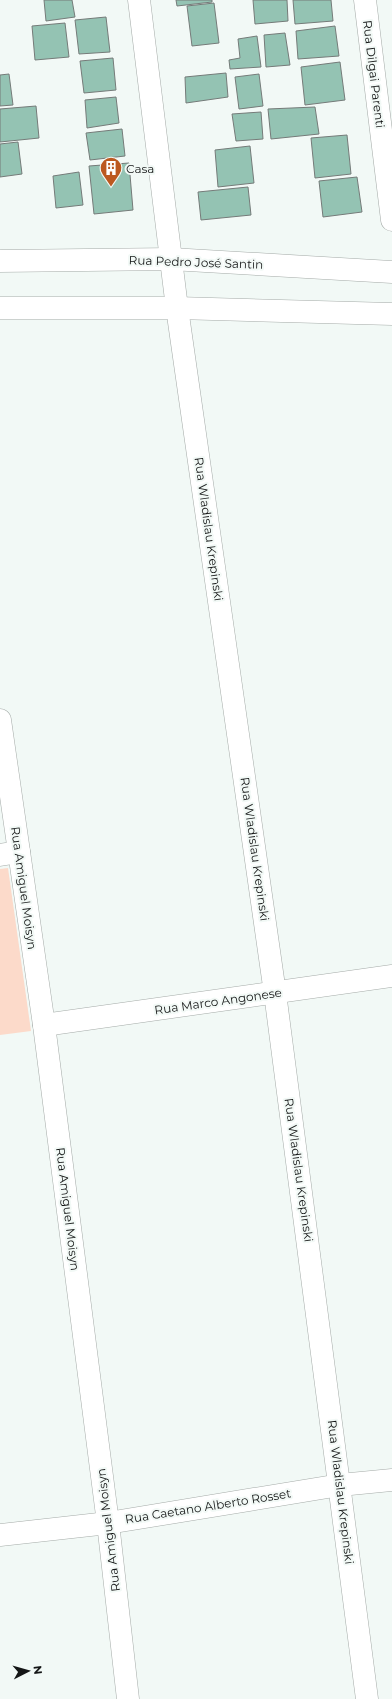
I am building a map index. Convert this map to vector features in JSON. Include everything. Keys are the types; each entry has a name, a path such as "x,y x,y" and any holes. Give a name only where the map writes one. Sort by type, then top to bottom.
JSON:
{"street":[{"name":"Rua Wladislau Krepinski","path":"139,0 177,308 275,994 367,1699"},
{"name":"Rua Dilgai Parenti","path":"365,0 392,220"},
{"name":"Rua Pedro José Santin","path":"0,261 172,259 392,272"},
{"path":"0,308 177,308 392,314"},
{"name":"Rua Amiguel Moisyn","path":"0,720 10,854 44,1025 108,1523 128,1699"},
{"name":"Rua Marco Angonese","path":"44,1025 275,994 392,976"},
{"name":"Rua Caetano Alberto Rosset","path":"0,1535 108,1523 340,1485 392,1480"}],"shaded area":[{"path":"8,868 31,1031 0,1035 0,869"}],"building":[{"path":"44,0 72,0 75,17 46,21"},
{"path":"176,0 212,0 212,2 177,6"},
{"path":"253,0 287,0 288,21 255,24"},
{"path":"293,0 331,0 333,21 295,24"},
{"path":"214,3 219,43 192,46 187,6"},
{"path":"106,17 110,52 79,54 75,20"},
{"path":"65,23 69,57 35,60 32,26"},
{"path":"335,26 339,56 298,59 296,31"},
{"path":"285,33 290,65 266,67 264,35"},
{"path":"257,36 261,67 230,69 229,60 240,58 238,39"},
{"path":"113,58 116,90 84,93 80,61"},
{"path":"340,62 345,100 305,105 301,67"},
{"path":"226,73 228,97 186,103 185,77"},
{"path":"9,74 13,105 0,106 0,75"},
{"path":"259,74 263,106 239,109 235,77"},
{"path":"116,97 119,123 87,128 85,100"},
{"path":"36,106 39,138 0,142 0,109"},
{"path":"315,107 319,134 271,139 268,109"},
{"path":"261,112 263,139 236,141 232,114"},
{"name":"Casa","path":"122,129 125,156 90,160 86,133"},
{"path":"347,135 351,174 315,178 311,138"},
{"path":"18,142 22,174 0,177 0,144"},
{"path":"250,146 254,183 218,187 215,150"},
{"name":"Casa","path":"129,163 133,210 94,214 89,166"},
{"path":"79,172 83,205 56,208 53,176"},
{"path":"357,177 362,212 323,217 319,181"},
{"path":"248,187 251,215 201,220 198,192"}],"place":[{"name":"Casa","path":"111,188"}]}
